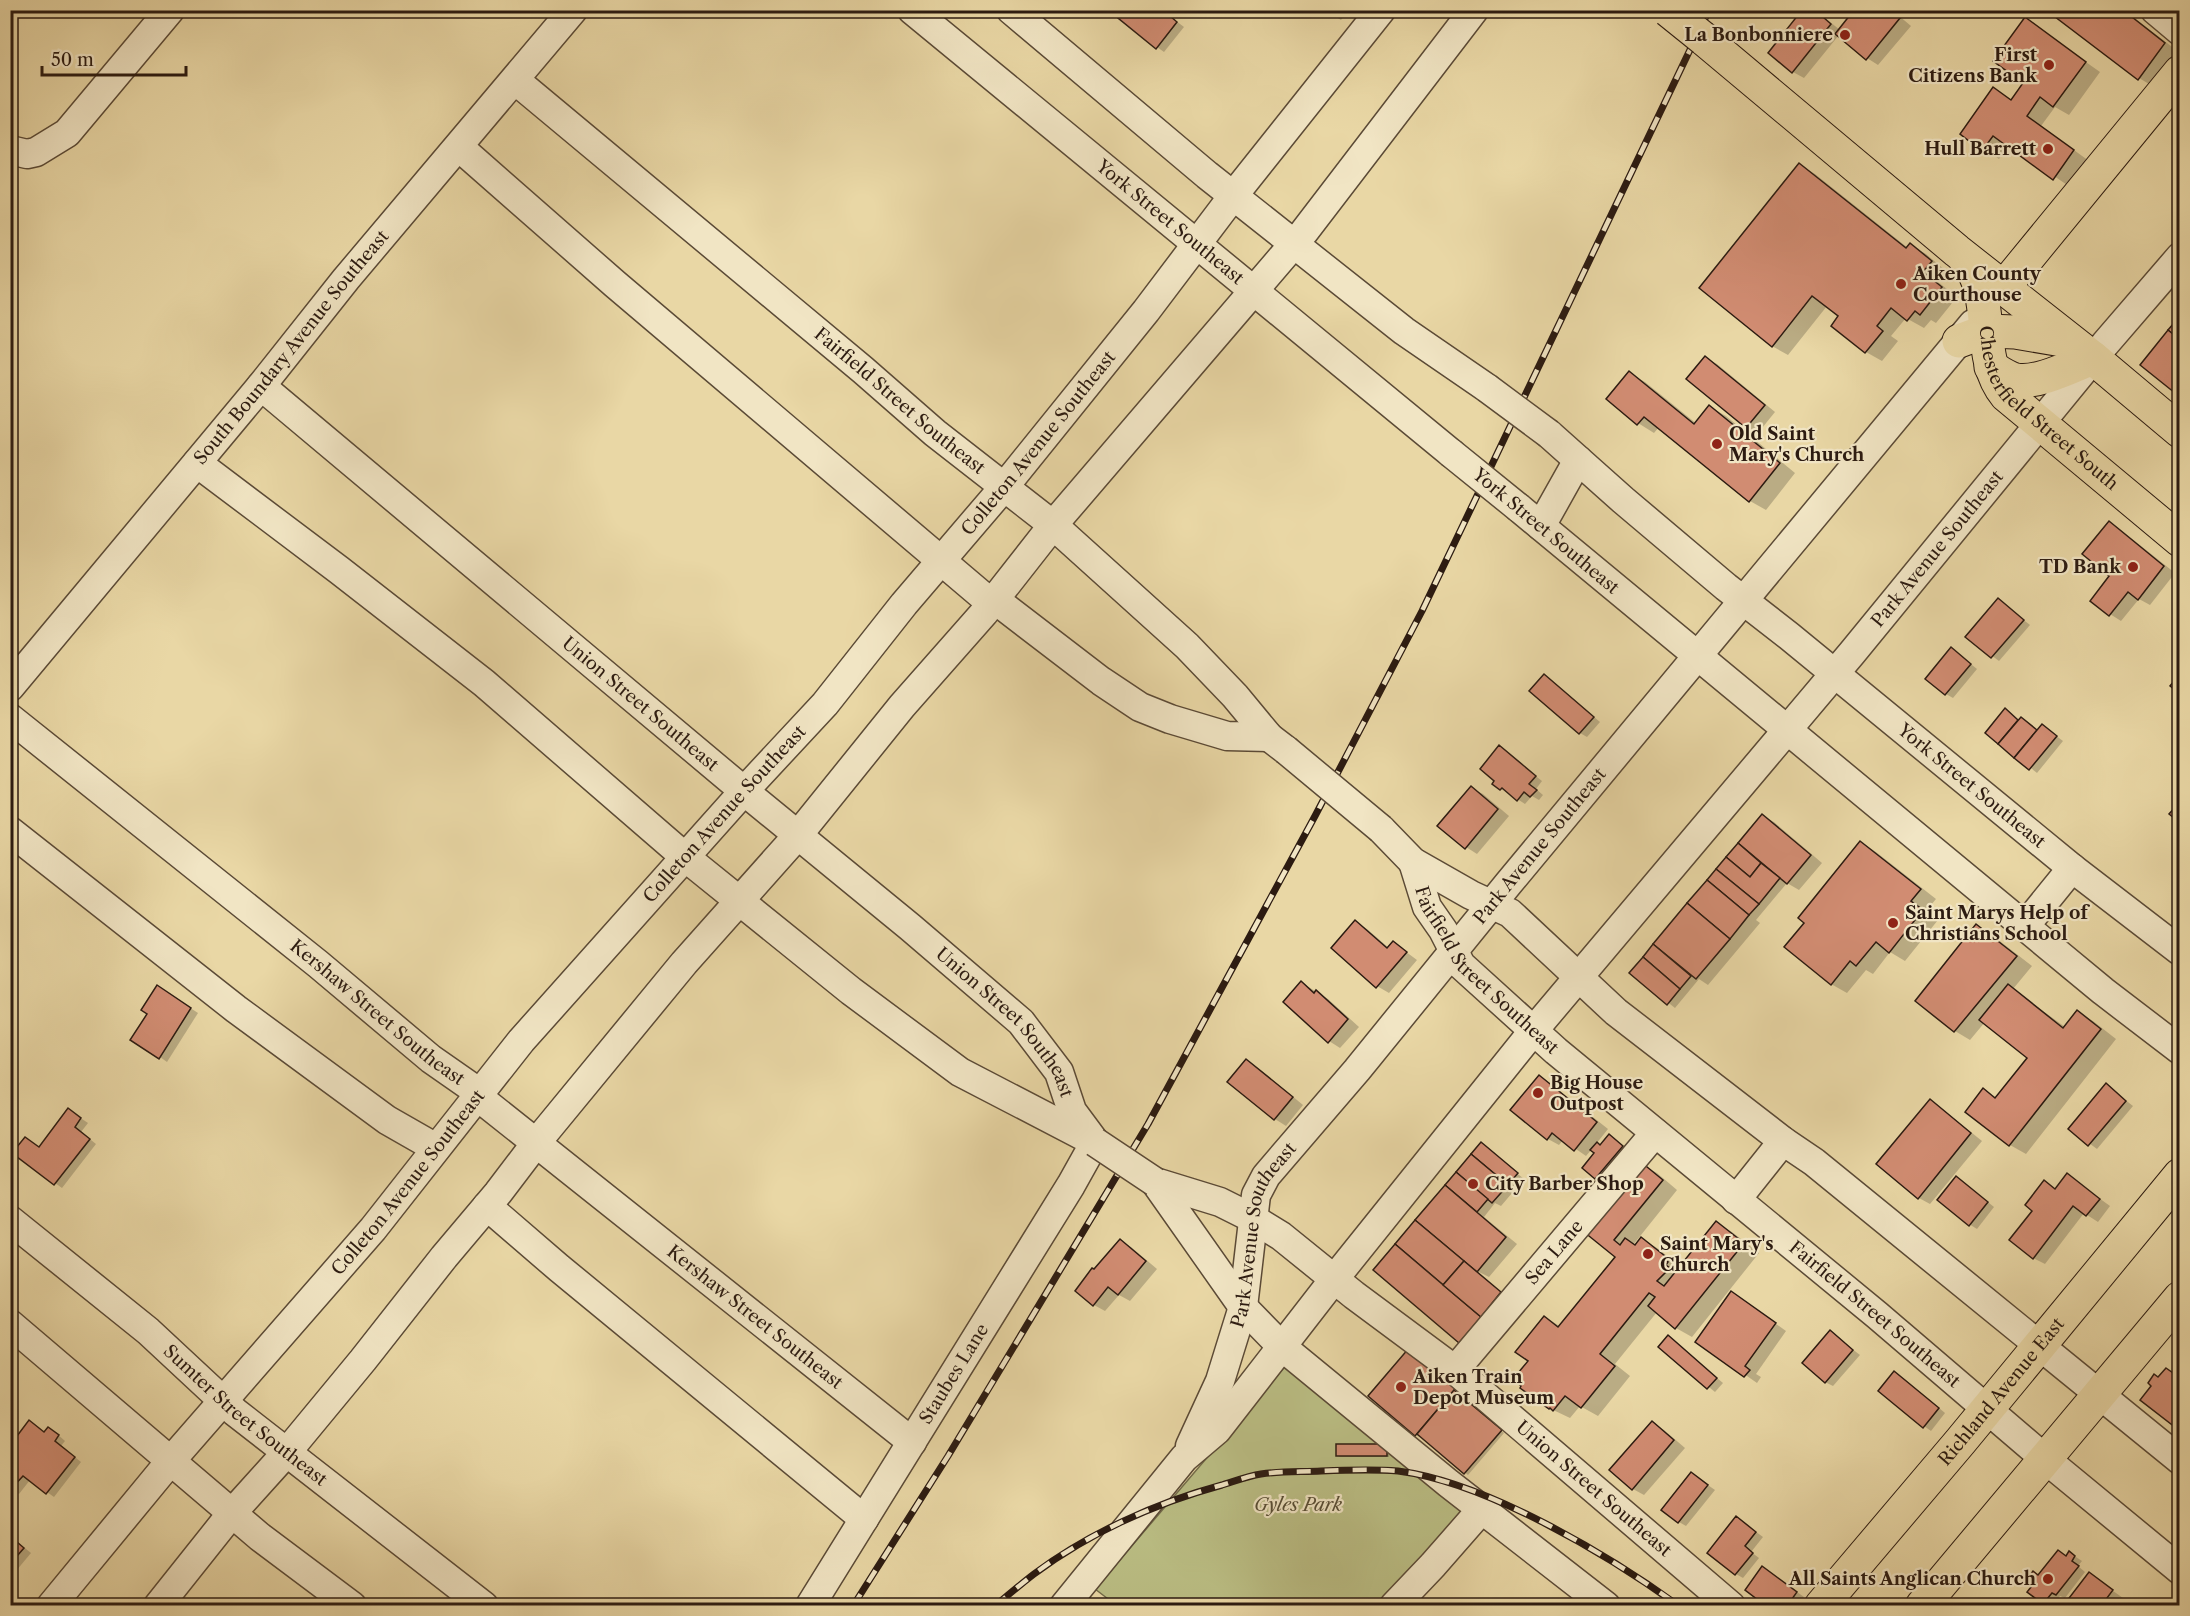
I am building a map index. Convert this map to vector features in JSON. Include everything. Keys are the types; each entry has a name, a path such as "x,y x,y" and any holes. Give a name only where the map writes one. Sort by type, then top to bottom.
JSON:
{"main road":[{"name":"Chesterfield Street South","path":"1668,10 1957,251 1979,280 1991,367 1996,383 2006,395 2180,540"},
{"path":"2083,350 2015,332 1983,318 2180,72"},
{"name":"Chesterfield Street South","path":"1983,318 2083,350 2180,430"},
{"path":"1991,367 2006,377 2018,381 2030,380 2040,378 2083,350"},
{"name":"Richland Avenue East","path":"1821,1605 1988,1409 2180,1175"},
{"path":"1922,1605 2180,1298"}],"street":[{"path":"23,151 67,133 170,10"},
{"name":"South Boundary Avenue Southeast","path":"10,687 261,386 346,279 573,10"},
{"name":"York Street Southeast","path":"912,10 1786,730 2180,1050"},
{"name":"York Street Southeast","path":"1011,10 1233,195 1404,331 1549,434 1623,500 1743,600 2073,868 2180,951"},
{"name":"Colleton Avenue Southeast","path":"51,1605 171,1460 373,1229 521,1041 744,791 825,704 904,604 1004,487 1146,311 1233,195 1381,10"},
{"path":"158,1605 232,1514 287,1452 684,963 798,835 902,706 993,601 1053,525 1294,243 1474,10"},
{"path":"2155,10 2180,31"},
{"name":"Fairfield Street Southeast","path":"514,80 863,370 935,434 1053,525 1187,646 1278,744 1381,829 1413,862 1471,895 1510,913 1616,1012 1783,1142 1814,1162 2038,1347 2180,1460"},
{"path":"459,147 615,284 938,556 941,561 1101,681 1140,707 1170,719 1227,735 1278,744"},
{"name":"Park Avenue Southeast","path":"1184,1458 1217,1431 1281,1346 1534,1030 1835,673 2040,424 2083,350 2180,257"},
{"name":"Park Avenue Southeast","path":"1080,1600 1184,1458 1220,1381 1243,1307 1256,1195 1266,1176 1357,1070 1743,600 1983,318"},
{"name":"Union Street Southeast","path":"261,386 1021,1022 1059,1072 1072,1111 1095,1142"},
{"path":"1530,517 1578,460"},
{"name":"Union Street Southeast","path":"197,463 484,683 685,857 851,991 960,1072 1095,1142 1155,1182 1220,1202 1281,1236 1455,1370 1731,1605"},
{"name":"Kershaw Street Southeast","path":"10,718 309,957 431,1059 474,1089 477,1096 912,1442"},
{"path":"10,831 236,1009 387,1120 436,1148"},
{"name":"Fairfield Street Southeast","path":"1413,862 1427,907 1443,930 1461,965 1556,1051 2180,1570"},
{"path":"2025,926 2073,868"},
{"name":"Sea Lane","path":"1455,1370 1655,1133"},
{"name":"Staubes Lane","path":"810,1605 1071,1185 1095,1142"},
{"path":"1736,1200 1783,1142"},
{"name":"Union Street Southeast","path":"1155,1182 1243,1307 1281,1346 1482,1509 1606,1605"},
{"path":"487,1206 864,1520"},
{"name":"Sumter Street Southeast","path":"10,1220 148,1331 223,1401 484,1605"},
{"path":"10,1324 232,1514 352,1605"},
{"path":"1394,1605 1482,1509"}],"green space":[{"name":"Gyles Park","path":"1286,1365 1465,1512 1378,1605 1116,1605 1095,1589"}],"building":[{"path":"1124,10 1163,10 1177,22 1156,49 1118,18"},
{"path":"1802,10 1815,10 1831,24 1792,73 1768,53"},
{"path":"1854,10 1891,10 1900,18 1866,60 1835,34"},
{"path":"2046,10 2123,10 2165,43 2138,80"},
{"path":"2025,17 2086,62 2053,107 2040,97 2027,116 2074,150 2053,180 1993,136 1982,151 1960,134 1993,87 2011,100 2023,83 1993,61"},
{"path":"1799,163 1906,248 1910,243 1932,261 1923,272 1942,287 1920,315 1915,311 1907,321 1891,308 1877,326 1883,331 1865,353 1831,326 1838,316 1812,296 1772,347 1699,288"},
{"path":"2180,316 2180,340 2168,330"},
{"path":"2168,330 2180,340 2180,397 2140,365"},
{"path":"1705,356 1765,405 1746,428 1686,379"},
{"name":"Old Saint Mary's Church","path":"1629,371 1694,424 1709,405 1780,463 1749,502 1644,417 1637,425 1606,399"},
{"path":"2109,521 2164,566 2138,600 2128,592 2109,616 2090,601 2109,576 2082,554"},
{"path":"1998,598 2024,620 1991,658 1965,637"},
{"path":"1951,647 1971,664 1945,695 1925,679"},
{"path":"1544,674 1594,717 1579,734 1529,691"},
{"path":"2180,674 2180,694 2170,686"},
{"path":"2005,708 2018,720 1998,744 1985,733"},
{"path":"2021,717 2037,730 2014,758 1998,744"},
{"path":"2042,724 2057,736 2029,770 2014,758"},
{"path":"1499,745 1536,776 1529,784 1537,790 1530,797 1524,792 1517,801 1502,788 1500,790 1492,784 1494,781 1480,769"},
{"path":"1471,786 1498,809 1465,849 1437,826"},
{"path":"2180,802 2180,823 2169,814"},
{"path":"1762,814 1811,855 1787,884 1738,843"},
{"path":"1860,841 1921,889 1911,901 1923,910 1889,953 1876,942 1856,966 1850,961 1831,985 1784,947 1804,923 1798,918"},
{"path":"1738,843 1761,863 1750,877 1726,857"},
{"path":"1726,857 1750,877 1761,863 1780,878 1759,904 1716,869"},
{"path":"1716,869 1759,904 1749,915 1707,880"},
{"path":"1707,880 1749,915 1730,939 1687,903"},
{"path":"1687,903 1730,939 1696,979 1653,944"},
{"path":"1355,920 1387,948 1393,941 1407,952 1376,988 1331,948"},
{"path":"1976,924 2017,956 1954,1032 1915,1001"},
{"path":"1653,944 1691,976 1680,989 1643,957"},
{"path":"1643,957 1680,989 1667,1005 1629,973"},
{"path":"1301,981 1314,993 1316,990 1348,1019 1328,1043 1283,1002"},
{"path":"2008,984 2063,1028 2077,1010 2101,1029 2009,1146 1965,1112 1983,1088 1995,1098 2027,1058 1979,1020"},
{"path":"157,985 191,1008 159,1059 130,1040 147,1014 141,1010"},
{"path":"1246,1059 1293,1097 1274,1120 1227,1082"},
{"path":"1539,1075 1597,1122 1574,1151 1552,1133 1547,1140 1510,1110"},
{"path":"2106,1083 2126,1101 2088,1146 2068,1129"},
{"path":"1930,1099 1971,1133 1918,1199 1876,1164"},
{"path":"68,1108 81,1118 75,1127 90,1139 54,1185 12,1153 25,1137 39,1147"},
{"path":"1609,1134 1623,1146 1595,1179 1582,1168 1594,1153 1590,1150 1597,1142 1600,1145"},
{"path":"1481,1142 1518,1173 1508,1185 1471,1154"},
{"path":"1471,1154 1508,1185 1492,1203 1456,1172"},
{"path":"1641,1162 1663,1180 1614,1240 1620,1245 1625,1238 1635,1245 1641,1237 1665,1256 1663,1258 1668,1262 1666,1265 1670,1268 1657,1281 1664,1286 1716,1221 1744,1243 1675,1329 1648,1306 1655,1297 1649,1293 1600,1354 1615,1366 1581,1408 1565,1396 1553,1411 1520,1388 1521,1386 1516,1382 1521,1376 1518,1373 1528,1361 1515,1352 1544,1316 1558,1327 1615,1257 1584,1232"},
{"path":"1456,1172 1488,1199 1477,1212 1445,1185"},
{"path":"2067,1173 2100,1199 2086,1216 2073,1206 2033,1259 2009,1240 2032,1211 2025,1205 2044,1180 2055,1189"},
{"path":"1956,1176 1988,1202 1969,1226 1937,1200"},
{"path":"1445,1185 1506,1237 1477,1272 1415,1220"},
{"path":"1415,1220 1464,1261 1443,1285 1395,1244"},
{"path":"1120,1239 1146,1261 1118,1295 1108,1287 1093,1306 1075,1291 1092,1268 1094,1269"},
{"path":"1395,1244 1481,1317 1459,1343 1373,1270"},
{"path":"1464,1261 1501,1292 1481,1317 1443,1285"},
{"path":"1731,1291 1776,1323 1745,1366 1750,1370 1744,1377 1695,1342"},
{"path":"1830,1330 1853,1350 1825,1383 1802,1363"},
{"path":"1668,1335 1717,1378 1707,1389 1658,1347"},
{"path":"1409,1348 1456,1388 1415,1436 1368,1396"},
{"path":"2166,1368 2180,1378 2180,1431 2140,1400 2151,1386 2148,1383 2154,1374 2158,1377"},
{"path":"1894,1371 1939,1408 1923,1428 1878,1391"},
{"path":"1454,1390 1502,1430 1464,1474 1417,1434"},
{"path":"29,1420 44,1432 48,1427 59,1435 55,1441 75,1457 46,1494 23,1476 10,1490 10,1449"},
{"path":"1652,1421 1674,1440 1632,1490 1609,1470"},
{"path":"1336,1444 1387,1444 1387,1456 1336,1456"},
{"path":"1691,1472 1708,1485 1678,1523 1661,1510"},
{"path":"1736,1516 1756,1532 1745,1546 1753,1553 1735,1575 1707,1553"},
{"path":"10,1536 24,1548 10,1564"},
{"name":"All Saints Anglican Church","path":"2058,1550 2066,1556 2069,1551 2075,1556 2072,1561 2079,1566 2056,1595 2052,1593 2043,1604 2027,1592 2031,1587 2025,1582 2033,1571 2038,1575"},
{"path":"1762,1566 1797,1592 1787,1606 1766,1606 1745,1590"},
{"path":"2089,1572 2113,1590 2101,1606 2063,1606"}],"railway":[{"path":"853,1606 948,1456 1148,1124 1315,816 1422,611 1709,10"},
{"path":"995,1606 1034,1574 1077,1545 1148,1510 1197,1492 1261,1474 1369,1470 1398,1471 1432,1478 1469,1489 1507,1505 1582,1543 1679,1606"}],"place":[{"name":"La Bonbonniere","path":"1845,35"},
{"name":"First Citizens Bank","path":"2049,65"},
{"name":"Hull Barrett","path":"2048,149"},
{"name":"Aiken County Courthouse","path":"1901,284"},
{"name":"Old Saint Mary's Church","path":"1717,444"},
{"name":"TD Bank","path":"2133,567"},
{"name":"Saint Marys Help of Christians School","path":"1893,923"},
{"name":"Big House Outpost","path":"1538,1093"},
{"name":"City Barber Shop","path":"1473,1184"},
{"name":"Saint Mary's Church","path":"1648,1254"},
{"name":"Aiken Train Depot Museum","path":"1401,1387"},
{"name":"All Saints Anglican Church","path":"2048,1579"}]}
